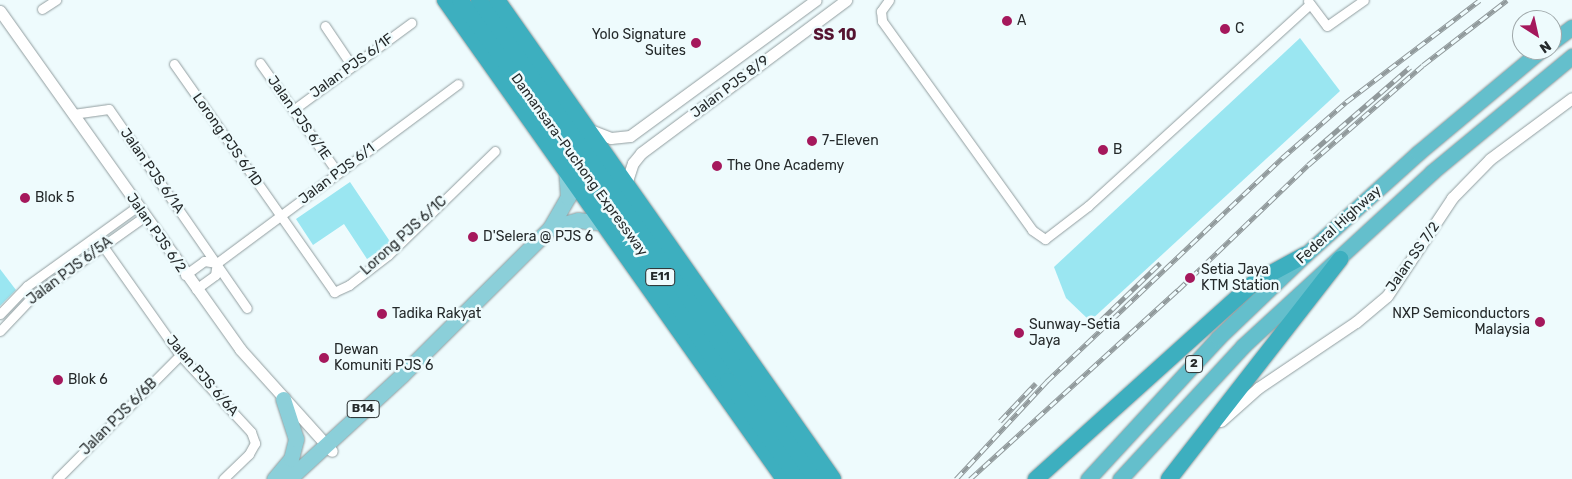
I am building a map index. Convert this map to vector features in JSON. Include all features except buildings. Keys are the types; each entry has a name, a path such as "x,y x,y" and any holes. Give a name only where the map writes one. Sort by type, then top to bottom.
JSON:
{"highway":[{"path":"444,0 566,167 602,223 784,479"},
{"name":"Damansara–Puchong Expressway","path":"460,0 527,80 816,479"},
{"name":"Damansara–Puchong Expressway","path":"479,0 527,80 728,381 799,479"},
{"path":"497,0 833,479"},
{"name":"Federal Highway","path":"1120,479 1244,346 1432,172 1572,56"},
{"name":"Federal Highway","path":"1088,479 1218,338 1418,153 1529,60"},
{"path":"1036,479 1255,282 1306,255"},
{"path":"1173,473 1340,259"}],"main road":[{"name":"B14","path":"289,479 329,447 394,388 402,375 550,228 568,197 566,167"},
{"name":"B14","path":"550,228 578,220 602,223"},
{"path":"274,479 290,459 296,439 284,399"},
{"name":"B14","path":"304,479 329,447"}],"street":[{"path":"42,9 56,0"},
{"name":"Jalan PJS 8/9","path":"590,130 611,138 630,136 816,0"},
{"name":"Jalan PJS 8/9","path":"626,184 633,163 641,154 846,0"},
{"path":"889,0 881,11 882,21 1032,230 1045,239 1088,206 1309,2 1327,26 1364,0"},
{"name":"Jalan PJS 6/2","path":"2,17 240,348 329,447"},
{"name":"Jalan PJS 6/1F","path":"293,110 411,23"},
{"path":"325,26 352,66"},
{"name":"Jalan PJS 6/1E","path":"260,63 338,173"},
{"name":"Lorong PJS 6/1D","path":"174,64 280,216"},
{"name":"Jalan PJS 6/1","path":"196,289 215,275 216,264 458,84"},
{"name":"Jalan SS 7/2","path":"1173,473 1258,388 1356,322 1387,296 1452,198 1490,159 1572,98"},
{"name":"Jalan PJS 6/1A","path":"72,114 109,109 216,264"},
{"name":"Lorong PJS 6/1C","path":"280,216 334,292 349,285 388,255 495,151"},
{"name":"Jalan PJS 6/5A","path":"0,314 27,286 138,206"},
{"name":"Jalan PJS 6/5A","path":"0,331 34,296 145,216"},
{"name":"Jalan PJS 6/6A","path":"103,246 180,355 251,432 255,443 249,454 223,479"},
{"name":"Jalan PJS 6/1","path":"186,275 204,261 216,264"},
{"path":"216,264 247,308"},
{"name":"Jalan PJS 6/6B","path":"57,479 180,355"}],"shaded area":[{"path":"1300,38 1340,91 1090,321 1066,298 1054,267"},
{"path":"350,182 391,243 367,259 344,224 313,245 296,219"},
{"path":"0,269 16,290 0,306"}],"railway":[{"path":"956,479 1047,381 1282,158 1346,102 1480,0"},
{"path":"970,479 1178,290 1308,165 1423,65 1507,0"},
{"path":"1312,152 1410,67"},
{"path":"1099,322 1160,263"},
{"path":"1000,421 1036,383"}],"place":[{"name":"A","path":"1007,21"},
{"name":"C","path":"1225,29"},
{"name":"Yolo Signature Suites","path":"696,43"},
{"name":"7-Eleven","path":"812,141"},
{"name":"B","path":"1103,150"},
{"name":"The One Academy","path":"717,166"},
{"name":"Blok 5","path":"25,198"},
{"name":"D'Selera @ PJS 6","path":"473,237"},
{"name":"Setia Jaya KTM Station","path":"1190,278"},
{"name":"Tadika Rakyat","path":"382,314"},
{"name":"NXP Semiconductors Malaysia","path":"1540,322"},
{"name":"Sunway-Setia Jaya","path":"1019,333"},
{"name":"Dewan Komuniti PJS 6","path":"324,358"},
{"name":"Blok 6","path":"58,380"}],"district":[{"name":"SS 10","path":"835,35"}]}
